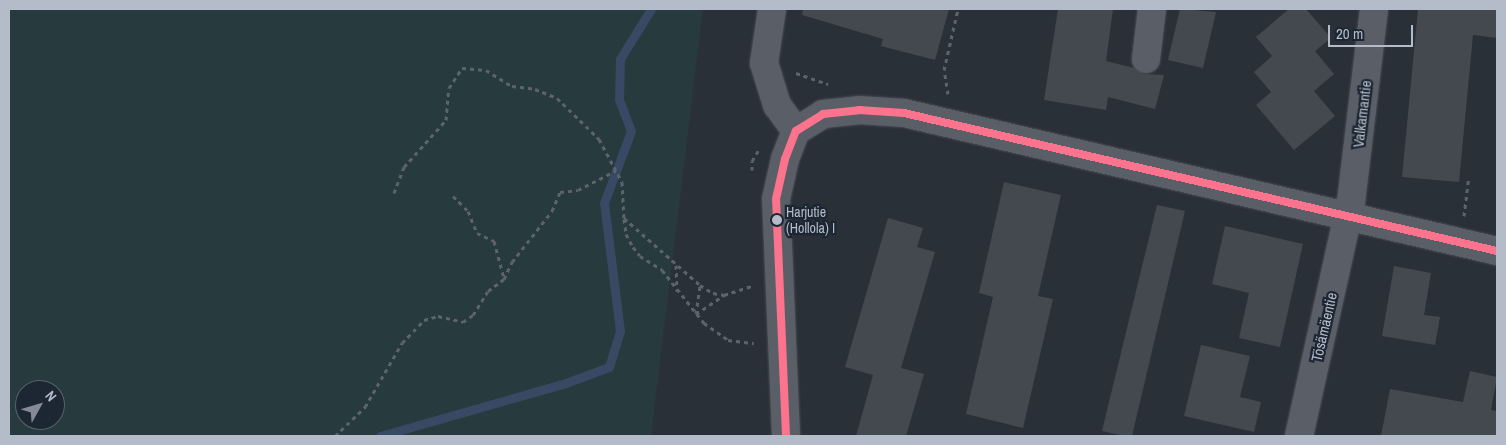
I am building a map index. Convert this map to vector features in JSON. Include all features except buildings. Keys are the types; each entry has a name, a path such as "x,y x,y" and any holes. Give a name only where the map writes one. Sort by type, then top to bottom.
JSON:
{"street":[{"path":"772,9 764,63 777,105 796,131"},
{"path":"1146,59 1152,9"},
{"name":"Valkamantie","path":"1347,218 1374,9"},
{"path":"786,436 776,199 785,159 796,131 823,114 860,110 904,113 1317,208 1347,218 1497,251"},
{"name":"Tösämäentie","path":"1299,436 1347,218"}],"path":[{"path":"948,97 944,70 958,9"},
{"path":"394,193 404,167 446,120 449,88 462,68 486,70 512,86 535,89 557,98 599,139 622,182 626,234 633,247 640,256 662,270 677,293 715,333 728,340 782,342"},
{"path":"335,436 365,407 402,343 424,320 438,316 463,322 473,314 488,291 504,279 512,262 552,211 560,192 578,190 615,171"},
{"path":"1463,221 1469,177"},
{"path":"453,196 468,211 477,233 494,241 504,279"},
{"path":"624,218 700,285 713,294 724,295"},
{"path":"676,264 677,293"},
{"path":"696,314 724,295 754,286 757,282"},
{"path":"696,314 700,285"}],"green space":[{"path":"9,9 703,9 651,436 9,436"}],"waterway":[{"path":"380,436 563,384 609,367 620,331 604,203 631,131 619,100 620,59 651,9"}],"transit line":[{"path":"786,436 776,199 785,159 796,131 823,114 859,110 904,113 1497,251"}],"place":[{"name":"Harjutie (Hollola) I","path":"777,220"}]}
